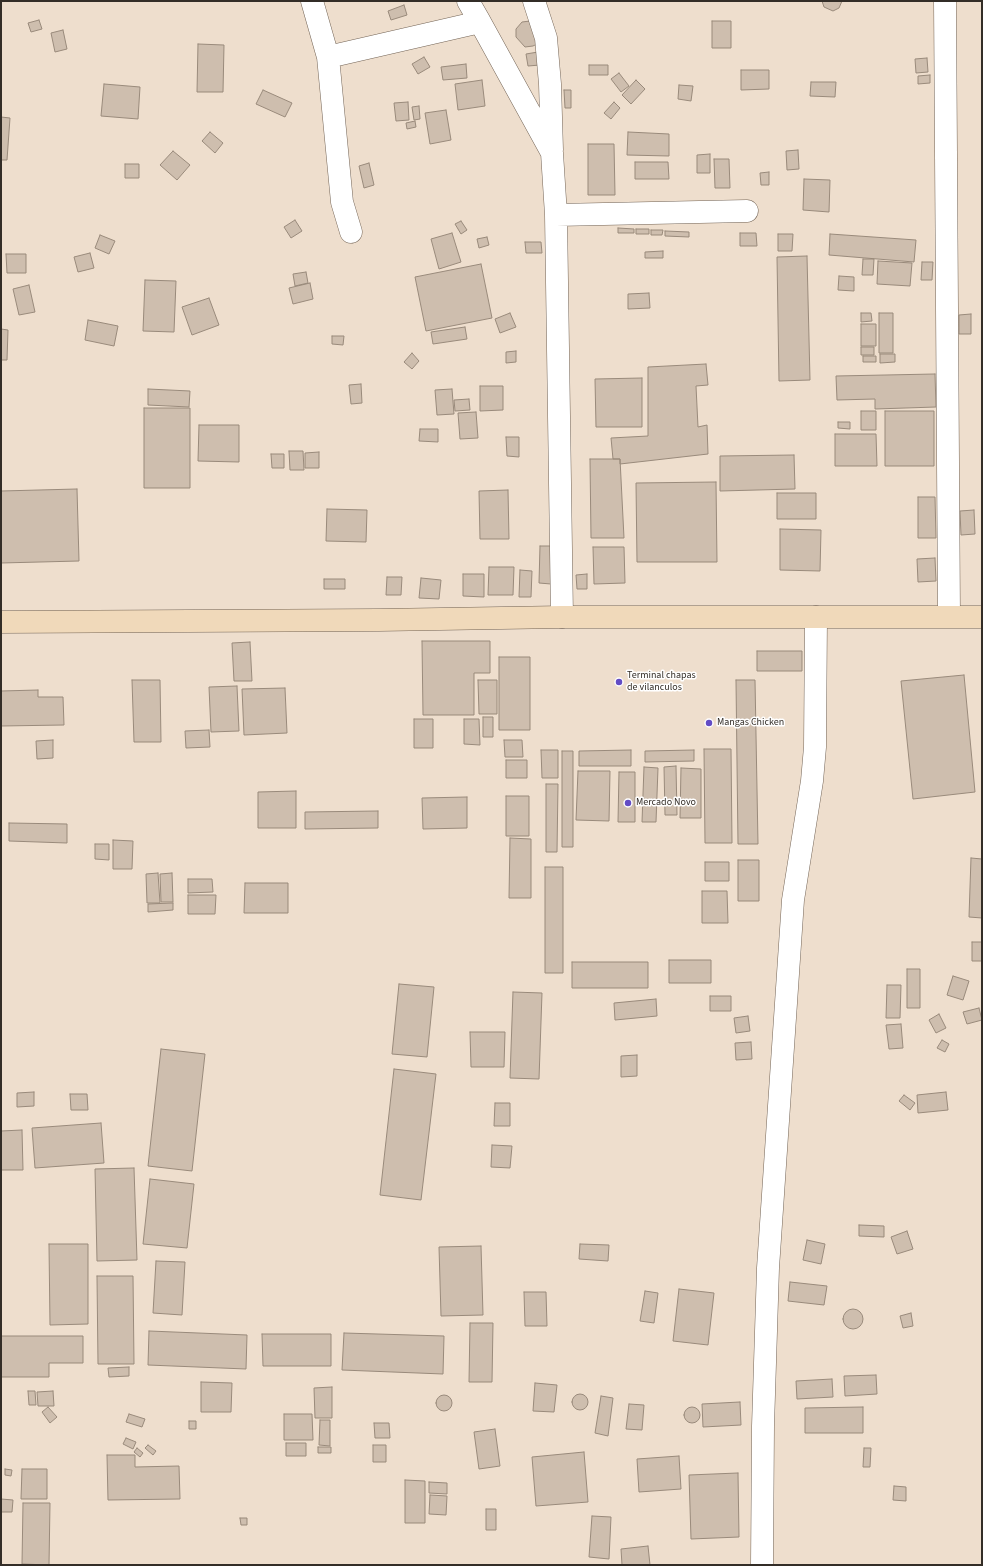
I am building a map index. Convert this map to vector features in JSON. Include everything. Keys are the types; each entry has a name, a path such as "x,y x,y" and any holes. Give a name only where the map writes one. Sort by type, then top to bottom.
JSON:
{"main road":[{"path":"1,622 371,620 562,617 982,617"}],"street":[{"path":"312,1 328,57 342,202 351,232"},
{"path":"468,1 552,153"},
{"path":"534,1 546,38 550,84 556,215 562,617"},
{"path":"945,1 950,616"},
{"path":"328,57 480,22"},
{"path":"556,215 747,211"},
{"path":"762,1565 763,1426 768,1268 793,900 812,781 815,747 816,617"}],"building":[{"path":"822,1 842,1 839,8 833,11 824,7"},
{"path":"404,5 407,15 391,20 388,11"},
{"path":"39,20 42,29 31,32 28,23"},
{"path":"530,21 537,44 525,47 516,37 516,29 522,22"},
{"path":"712,21 731,21 731,48 712,48"},
{"path":"63,30 67,49 55,52 51,33"},
{"path":"198,44 224,45 223,92 197,92"},
{"path":"538,52 540,65 528,66 526,54"},
{"path":"424,57 430,67 418,74 412,64"},
{"path":"927,58 928,72 916,73 915,59"},
{"path":"466,64 467,78 443,80 441,67"},
{"path":"589,65 608,65 608,75 589,75"},
{"path":"741,70 769,70 769,89 741,90"},
{"path":"619,73 629,86 621,92 611,79"},
{"path":"930,75 930,83 918,84 918,76"},
{"path":"482,80 485,106 458,110 455,84"},
{"path":"636,80 645,89 631,104 622,95"},
{"path":"811,82 836,82 835,97 810,96"},
{"path":"104,84 140,87 138,119 101,116"},
{"path":"679,85 693,86 691,101 678,99"},
{"path":"263,90 292,103 285,117 256,104"},
{"path":"564,90 571,90 571,108 565,108"},
{"path":"408,102 409,120 396,121 394,103"},
{"path":"614,102 620,108 611,119 604,113"},
{"path":"419,106 420,119 414,120 412,107"},
{"path":"446,110 451,140 430,144 425,113"},
{"path":"1,117 10,118 7,160 1,160"},
{"path":"415,121 416,127 407,129 406,123"},
{"path":"210,132 223,143 215,153 202,141"},
{"path":"628,132 669,134 669,156 627,155"},
{"path":"588,144 614,144 615,195 588,195"},
{"path":"798,150 799,169 787,170 786,151"},
{"path":"173,151 190,165 177,180 160,165"},
{"path":"710,154 710,173 697,173 697,155"},
{"path":"714,159 729,159 730,188 715,188"},
{"path":"635,162 668,162 669,179 635,179"},
{"path":"369,163 374,185 364,188 359,166"},
{"path":"125,164 139,164 139,178 125,178"},
{"path":"769,172 769,185 761,185 760,173"},
{"path":"804,179 830,180 829,212 803,210"},
{"path":"295,220 302,231 291,238 284,227"},
{"path":"461,221 467,230 461,234 455,224"},
{"path":"618,228 634,229 634,233 618,233"},
{"path":"636,229 649,229 649,234 636,234"},
{"path":"651,230 663,230 662,235 651,235"},
{"path":"665,231 689,232 689,237 665,236"},
{"path":"452,233 461,262 439,269 431,239"},
{"path":"740,233 756,233 757,246 740,246"},
{"path":"778,234 793,234 792,251 778,251"},
{"path":"830,234 916,240 914,262 829,255"},
{"path":"100,235 115,241 109,254 95,248"},
{"path":"487,237 489,245 479,248 477,239"},
{"path":"525,242 541,242 542,253 526,253"},
{"path":"663,251 663,258 645,258 645,252"},
{"path":"90,253 94,268 78,272 74,257"},
{"path":"6,254 26,254 26,273 7,273"},
{"path":"807,256 810,380 779,381 777,257"},
{"path":"863,259 874,259 873,275 862,275"},
{"path":"878,261 912,263 910,286 877,284"},
{"path":"922,262 933,262 932,280 921,280"},
{"path":"481,264 492,318 426,331 415,277"},
{"path":"306,272 308,283 295,286 293,274"},
{"path":"839,276 854,277 854,291 838,290"},
{"path":"145,280 176,281 174,332 143,331"},
{"path":"310,283 313,299 293,304 289,288"},
{"path":"29,285 35,312 19,315 13,289"},
{"path":"649,293 650,308 628,309 628,294"},
{"path":"209,298 219,325 192,335 182,307"},
{"path":"510,313 516,327 500,333 495,319"},
{"path":"861,313 871,313 872,321 861,322"},
{"path":"879,313 893,313 893,353 879,353"},
{"path":"971,314 971,334 959,334 959,315"},
{"path":"88,320 118,326 114,346 85,340"},
{"path":"861,324 876,324 876,346 861,346"},
{"path":"465,327 467,339 433,344 431,332"},
{"path":"1,329 8,330 7,360 1,360"},
{"path":"332,336 344,336 343,345 332,344"},
{"path":"861,347 874,347 874,355 861,355"},
{"path":"516,351 516,362 506,363 506,352"},
{"path":"412,353 419,361 412,369 404,362"},
{"path":"880,354 895,354 895,362 880,363"},
{"path":"863,356 876,356 876,362 863,362"},
{"path":"706,364 708,385 696,386 698,427 707,425 708,454 620,464 620,459 613,459 611,438 648,436 648,367"},
{"path":"935,374 936,407 875,409 875,399 837,400 836,376"},
{"path":"642,378 642,427 596,427 595,379"},
{"path":"361,384 362,403 351,404 349,385"},
{"path":"480,386 503,386 503,410 480,411"},
{"path":"148,389 190,391 189,407 148,405"},
{"path":"452,389 454,414 437,415 435,390"},
{"path":"469,399 470,410 455,411 454,400"},
{"path":"144,408 190,408 190,488 144,488"},
{"path":"861,411 876,411 876,430 861,430"},
{"path":"885,411 934,411 934,466 885,466"},
{"path":"476,412 478,438 460,439 458,413"},
{"path":"838,422 850,422 850,429 838,428"},
{"path":"199,425 239,425 239,462 198,461"},
{"path":"420,429 438,429 438,442 419,441"},
{"path":"835,434 876,434 877,466 835,466"},
{"path":"506,437 519,437 519,457 507,456"},
{"path":"289,451 303,451 304,470 290,470"},
{"path":"319,452 319,468 305,468 305,453"},
{"path":"271,454 284,454 284,468 272,468"},
{"path":"794,455 795,489 720,491 720,456"},
{"path":"590,459 620,459 624,538 591,538"},
{"path":"716,482 717,562 637,562 636,483"},
{"path":"77,489 79,561 1,563 1,491"},
{"path":"508,490 509,539 480,539 479,491"},
{"path":"777,493 816,493 816,519 777,519"},
{"path":"918,497 935,497 936,538 918,538"},
{"path":"327,509 367,510 366,542 326,541"},
{"path":"974,510 975,534 961,535 960,511"},
{"path":"780,529 821,530 820,571 780,570"},
{"path":"540,546 552,546 551,584 539,583"},
{"path":"593,547 624,547 625,583 594,584"},
{"path":"935,558 936,581 918,582 917,559"},
{"path":"489,567 514,567 513,595 488,595"},
{"path":"520,570 532,571 531,597 519,597"},
{"path":"463,574 484,574 484,597 463,596"},
{"path":"587,574 587,589 577,589 576,575"},
{"path":"387,577 402,577 401,595 386,595"},
{"path":"421,578 441,580 439,599 419,598"},
{"path":"324,579 345,579 345,589 324,589"},
{"path":"422,641 490,641 490,673 474,673 474,715 423,715"},
{"path":"250,642 252,681 234,681 232,643"},
{"path":"757,651 802,651 802,671 757,671"},
{"path":"499,657 530,657 530,730 499,730"},
{"path":"964,675 975,792 913,799 901,681"},
{"path":"132,680 160,680 161,742 134,742"},
{"path":"478,680 497,680 497,714 479,714"},
{"path":"736,680 755,680 758,844 738,844"},
{"path":"237,686 239,731 211,732 209,687"},
{"path":"285,688 287,733 244,735 242,689"},
{"path":"38,690 38,697 63,697 64,725 1,726 1,691"},
{"path":"483,717 493,717 493,737 483,737"},
{"path":"414,719 433,719 433,748 414,748"},
{"path":"464,719 479,719 480,745 464,744"},
{"path":"209,730 210,747 186,748 185,731"},
{"path":"53,740 53,758 37,759 36,741"},
{"path":"504,740 522,740 523,757 505,757"},
{"path":"704,749 731,749 732,843 705,843"},
{"path":"541,750 558,750 558,778 542,778"},
{"path":"631,750 631,766 579,766 579,751"},
{"path":"694,750 694,761 645,762 645,751"},
{"path":"562,751 573,751 573,847 562,847"},
{"path":"506,760 527,760 527,778 506,778"},
{"path":"676,766 677,815 665,815 664,767"},
{"path":"644,767 658,768 656,822 642,822"},
{"path":"681,768 701,769 701,818 680,818"},
{"path":"578,771 610,771 609,821 576,820"},
{"path":"619,772 635,772 635,822 618,822"},
{"path":"546,784 558,784 557,852 546,852"},
{"path":"296,791 296,828 258,828 258,792"},
{"path":"506,796 529,796 529,836 506,836"},
{"path":"467,797 467,828 423,829 422,798"},
{"path":"378,811 378,828 305,829 305,812"},
{"path":"9,823 67,824 67,843 9,841"},
{"path":"510,838 531,839 531,898 509,898"},
{"path":"113,840 133,841 132,869 113,869"},
{"path":"95,844 109,844 109,860 95,859"},
{"path":"971,858 982,859 982,918 969,917"},
{"path":"738,860 759,860 759,901 738,901"},
{"path":"705,862 729,862 729,881 705,881"},
{"path":"545,867 563,867 563,973 545,973"},
{"path":"158,873 160,903 147,903 146,874"},
{"path":"172,873 173,902 161,902 160,874"},
{"path":"188,879 212,879 213,892 188,893"},
{"path":"245,883 288,883 288,913 244,913"},
{"path":"702,891 727,891 728,923 702,923"},
{"path":"188,895 216,895 215,914 188,914"},
{"path":"173,903 173,910 148,912 148,904"},
{"path":"972,942 982,942 982,961 972,961"},
{"path":"669,960 711,960 711,983 669,983"},
{"path":"572,962 648,962 648,988 572,988"},
{"path":"907,969 920,969 920,1008 907,1008"},
{"path":"953,976 969,981 963,1000 947,995"},
{"path":"399,984 434,987 427,1057 392,1054"},
{"path":"887,985 901,985 900,1018 886,1018"},
{"path":"513,992 542,993 539,1079 510,1078"},
{"path":"710,996 731,996 731,1011 710,1011"},
{"path":"656,999 657,1016 615,1020 614,1003"},
{"path":"979,1008 982,1020 967,1024 963,1012"},
{"path":"939,1014 946,1028 936,1033 929,1020"},
{"path":"748,1016 750,1031 736,1033 734,1018"},
{"path":"901,1024 903,1048 889,1049 886,1025"},
{"path":"470,1032 505,1032 504,1067 471,1067"},
{"path":"942,1040 949,1044 945,1052 937,1048"},
{"path":"751,1042 752,1059 736,1060 735,1043"},
{"path":"161,1049 205,1054 192,1171 148,1166"},
{"path":"637,1055 637,1076 621,1077 621,1056"},
{"path":"394,1069 436,1074 421,1200 380,1195"},
{"path":"34,1092 34,1106 17,1107 17,1093"},
{"path":"946,1092 948,1110 918,1113 917,1095"},
{"path":"70,1094 87,1094 88,1110 71,1110"},
{"path":"904,1095 915,1103 910,1110 899,1101"},
{"path":"495,1103 510,1103 510,1126 494,1126"},
{"path":"101,1123 104,1163 35,1168 32,1128"},
{"path":"22,1130 23,1170 1,1170 1,1131"},
{"path":"492,1145 512,1146 510,1168 491,1167"},
{"path":"134,1168 137,1260 97,1261 95,1169"},
{"path":"150,1179 194,1184 187,1248 143,1244"},
{"path":"859,1225 884,1226 884,1237 859,1236"},
{"path":"907,1231 913,1249 897,1254 891,1237"},
{"path":"807,1240 825,1244 821,1264 803,1260"},
{"path":"49,1244 88,1244 88,1324 50,1325"},
{"path":"580,1244 609,1245 608,1261 579,1259"},
{"path":"481,1246 483,1315 441,1316 439,1247"},
{"path":"156,1261 185,1262 182,1315 153,1313"},
{"path":"97,1276 133,1276 134,1364 98,1364"},
{"path":"790,1282 827,1286 824,1305 788,1301"},
{"path":"679,1289 714,1293 708,1345 673,1341"},
{"path":"645,1291 658,1293 654,1323 640,1321"},
{"path":"524,1292 546,1292 547,1326 525,1326"},
{"path":"853,1309 860,1312 863,1319 860,1326 853,1329 846,1326 843,1319 846,1312"},
{"path":"911,1313 913,1326 903,1328 900,1316"},
{"path":"470,1323 493,1323 492,1382 469,1382"},
{"path":"149,1331 247,1335 246,1369 148,1365"},
{"path":"344,1333 444,1336 443,1374 342,1370"},
{"path":"262,1334 331,1334 331,1366 263,1366"},
{"path":"1,1336 83,1336 83,1363 49,1363 49,1377 1,1377"},
{"path":"129,1367 129,1376 109,1377 108,1368"},
{"path":"876,1375 877,1394 845,1396 844,1376"},
{"path":"832,1379 833,1397 797,1399 796,1381"},
{"path":"201,1382 232,1383 231,1412 201,1412"},
{"path":"535,1383 557,1385 554,1412 533,1411"},
{"path":"332,1387 332,1418 315,1418 314,1388"},
{"path":"28,1391 35,1391 36,1405 29,1405"},
{"path":"53,1391 54,1406 38,1406 37,1392"},
{"path":"577,1394 583,1394 588,1399 586,1408 583,1410 577,1410 572,1405 572,1399"},
{"path":"441,1395 447,1395 452,1400 450,1409 447,1411 441,1411 436,1406 436,1400"},
{"path":"601,1396 613,1398 608,1436 595,1433"},
{"path":"740,1402 741,1425 703,1427 702,1404"},
{"path":"629,1404 644,1405 642,1430 626,1429"},
{"path":"48,1407 57,1417 50,1423 42,1412"},
{"path":"689,1407 695,1407 700,1412 698,1421 695,1423 689,1423 684,1418 684,1412"},
{"path":"863,1407 863,1433 805,1433 805,1408"},
{"path":"129,1414 145,1419 142,1427 126,1422"},
{"path":"284,1414 312,1414 313,1440 284,1440"},
{"path":"320,1420 330,1420 330,1446 319,1445"},
{"path":"189,1421 196,1421 196,1429 189,1429"},
{"path":"374,1423 389,1423 390,1438 375,1438"},
{"path":"495,1429 500,1466 479,1469 474,1432"},
{"path":"126,1438 136,1442 133,1449 123,1444"},
{"path":"286,1443 306,1443 306,1456 286,1456"},
{"path":"148,1445 156,1451 153,1455 145,1448"},
{"path":"373,1445 386,1445 386,1462 373,1462"},
{"path":"318,1447 331,1447 331,1453 318,1453"},
{"path":"137,1448 143,1453 140,1457 134,1452"},
{"path":"864,1448 871,1448 870,1467 863,1467"},
{"path":"584,1452 588,1502 536,1506 532,1457"},
{"path":"107,1455 135,1455 135,1467 179,1466 180,1499 108,1500"},
{"path":"679,1456 681,1489 639,1492 637,1459"},
{"path":"5,1469 12,1470 11,1476 5,1475"},
{"path":"22,1469 47,1469 47,1499 21,1499"},
{"path":"738,1473 739,1537 691,1539 689,1475"},
{"path":"405,1480 425,1481 425,1523 405,1523"},
{"path":"429,1482 447,1483 447,1494 429,1493"},
{"path":"894,1486 906,1487 906,1501 893,1500"},
{"path":"430,1495 447,1496 446,1515 429,1514"},
{"path":"1,1499 13,1500 12,1512 1,1512"},
{"path":"23,1503 50,1503 49,1565 22,1564"},
{"path":"486,1509 496,1509 496,1530 486,1530"},
{"path":"592,1516 611,1517 609,1559 589,1557"},
{"path":"240,1518 247,1518 247,1525 241,1525"},
{"path":"648,1546 650,1565 622,1565 621,1549"}],"place":[{"name":"Terminal chapas de vilanculos","path":"619,682"},
{"name":"Mangas Chicken","path":"709,723"},
{"name":"Mercado Novo","path":"628,803"}]}
